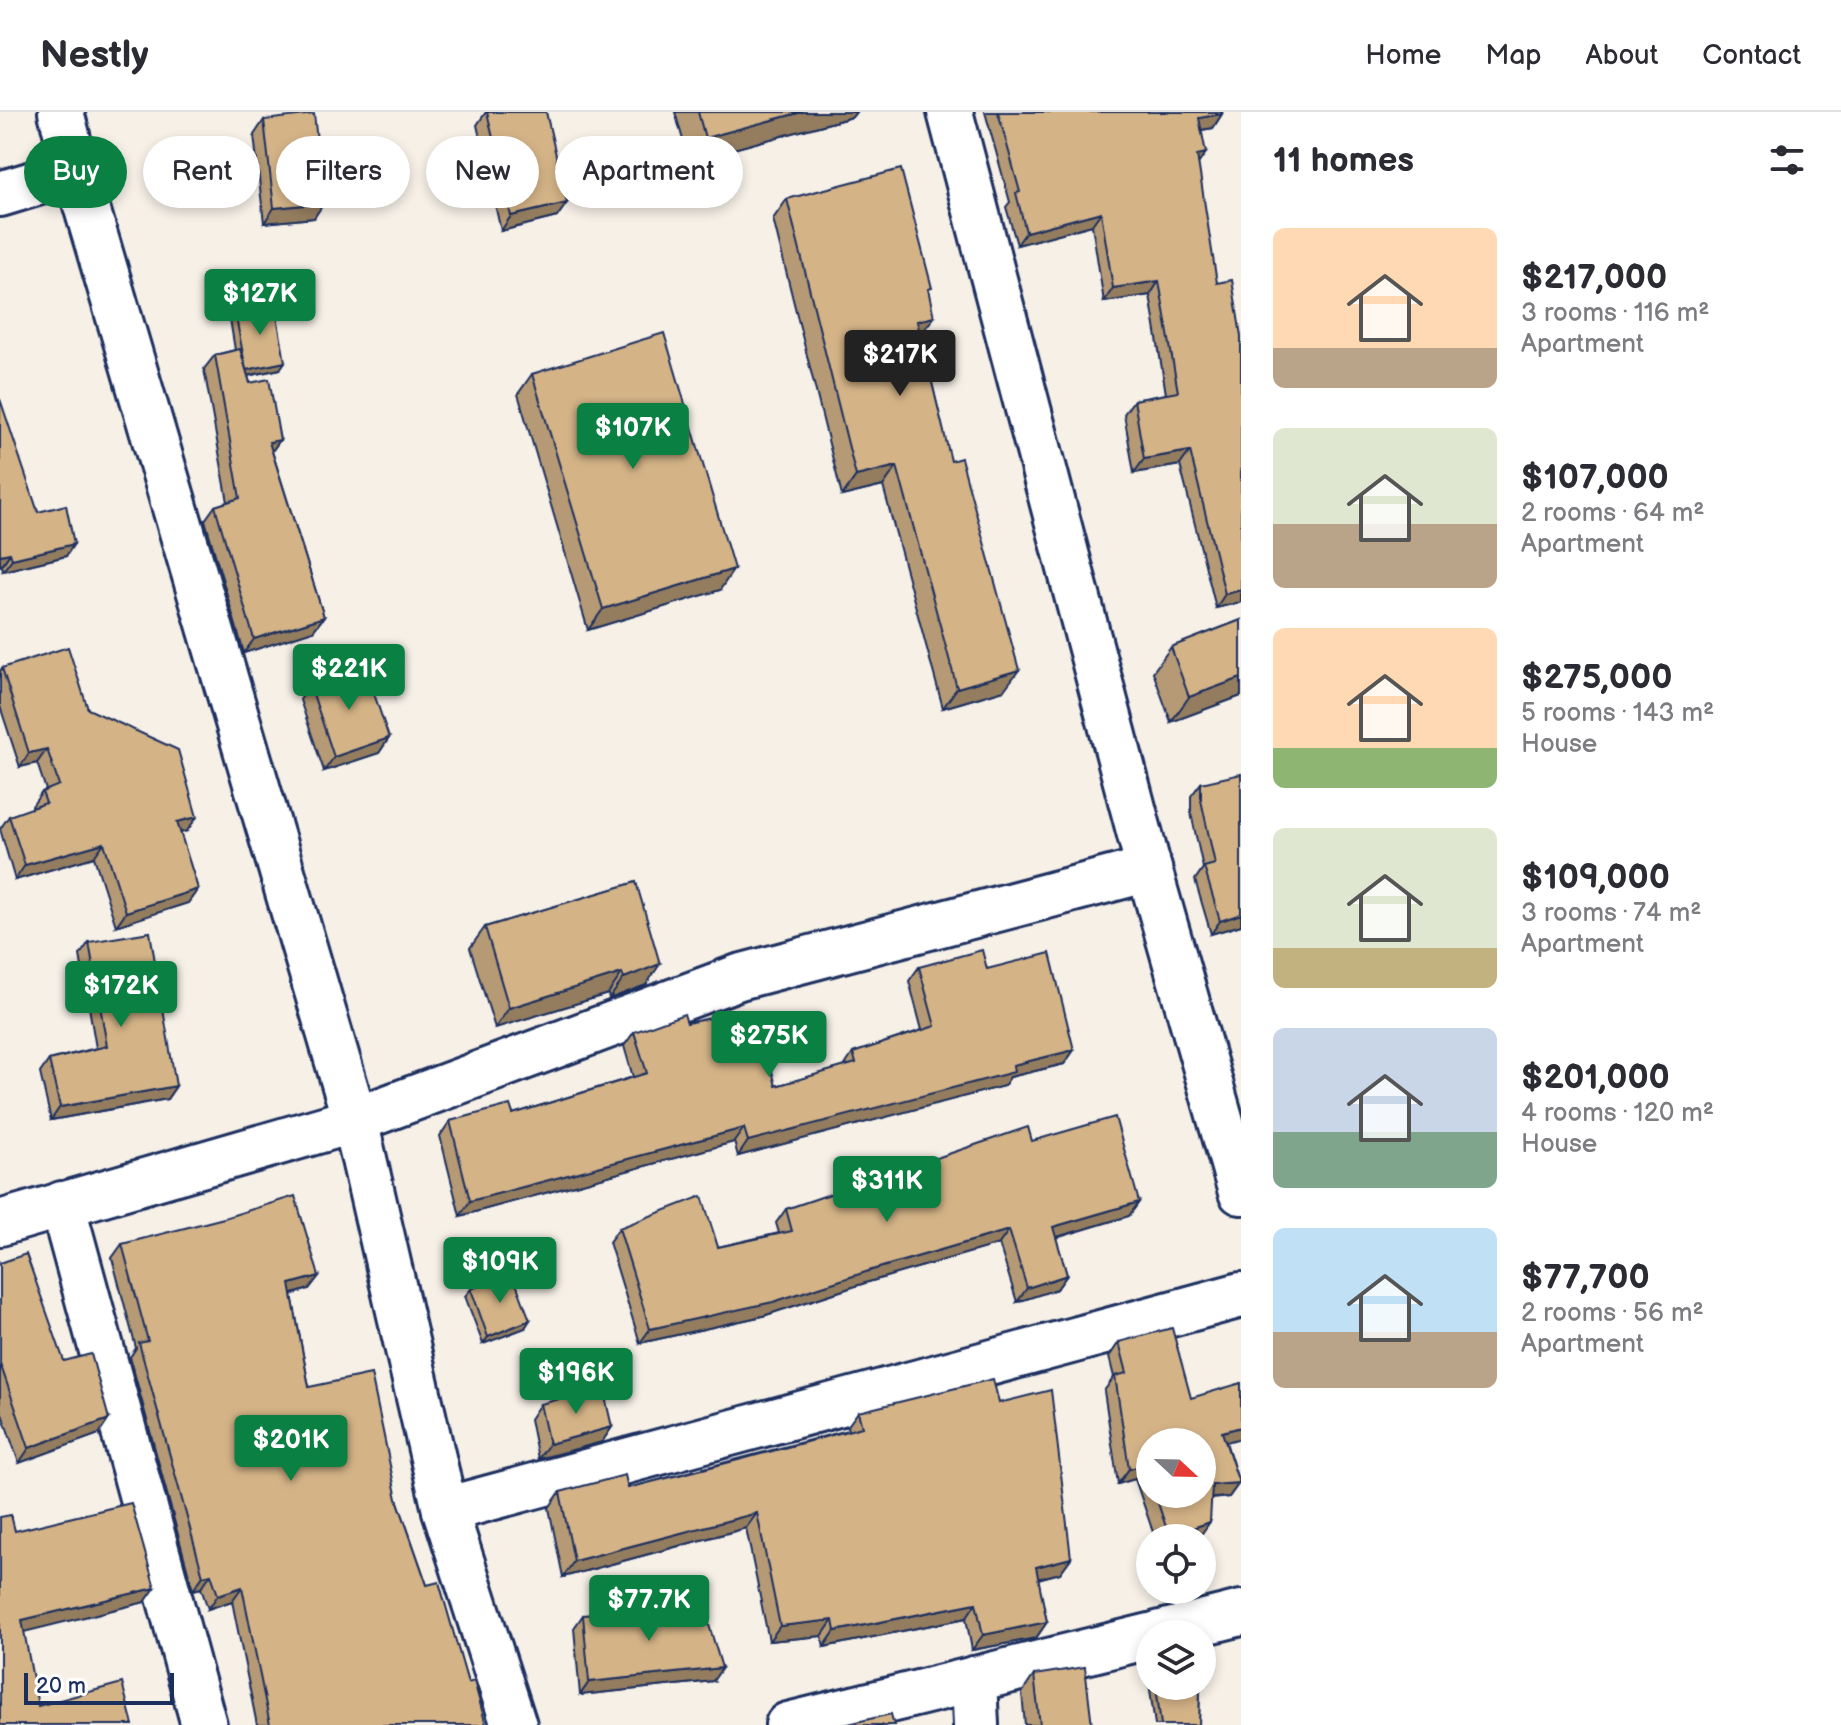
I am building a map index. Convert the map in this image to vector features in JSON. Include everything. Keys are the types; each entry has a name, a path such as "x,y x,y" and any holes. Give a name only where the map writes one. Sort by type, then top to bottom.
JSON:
{"street":[{"path":"61,112 67,136"},
{"path":"950,112 1149,869 1241,1192"},
{"path":"0,194 24,187"},
{"path":"87,208 355,1120 445,1510 514,1725"},
{"path":"0,1223 355,1120 739,977 1149,869"},
{"path":"62,1204 204,1725"},
{"path":"445,1510 1241,1295"},
{"path":"1213,1620 1241,1613"},
{"path":"788,1725 1136,1639"},
{"path":"974,1679 976,1725"}],"building":[{"path":"487,112 546,112 555,151 555,206 511,216 509,208 539,208 539,136 493,136"},
{"path":"698,112 802,112 712,136 704,136"},
{"path":"998,112 1222,112 1199,118 1206,153 1197,155 1217,283 1232,280 1241,336 1241,590 1225,594 1190,451 1144,459 1134,400 1178,392 1159,281 1113,288 1101,212 1026,232 1016,193 1020,192"},
{"path":"314,114 316,136 276,136 276,208 274,208 264,120"},
{"path":"901,169 932,288 928,289 934,317 917,321 951,461 961,458 1019,670 957,688 897,466 856,476 787,199"},
{"path":"275,304 285,362 246,370 235,312"},
{"path":"664,333 734,569 603,609 532,374"},
{"path":"240,349 250,383 269,379 280,440 269,442 324,617 254,639 215,506 240,498 215,355"},
{"path":"0,399 38,512 66,505 74,544 12,559 10,553 0,555"},
{"path":"1241,620 1241,678 1189,697 1171,647"},
{"path":"68,647 88,709 178,750 197,817 177,822 198,889 126,912 104,843 25,865 9,816 46,803 42,792 59,785 47,749 29,753 2,668"},
{"path":"365,667 389,738 334,757 310,685"},
{"path":"1241,774 1241,914 1220,921 1204,867 1215,864 1201,800 1201,783"},
{"path":"636,882 660,964 624,978 622,973 509,1008 485,927"},
{"path":"150,932 176,1086 60,1107 49,1060 107,1046 89,942"},
{"path":"982,950 987,969 1050,953 1074,1050 1013,1065 1014,1072 748,1141 744,1128 470,1201 450,1121 510,1105 513,1114 647,1073 634,1032 684,1014 687,1023 715,1017 719,1030 755,1019 776,1086 856,1063 853,1053 935,1026 919,967"},
{"path":"1115,1117 1139,1202 1053,1227 1067,1275 1027,1288 1009,1230 773,1302 650,1329 619,1228 702,1196 718,1247 792,1231 786,1209 1028,1127 1032,1141"},
{"path":"295,1196 319,1276 290,1284 309,1387 371,1374 397,1499 427,1585 439,1582 468,1683 474,1681 486,1725 270,1725 242,1587 218,1595 211,1574 203,1576 139,1343 148,1341 122,1244"},
{"path":"26,1254 64,1361 91,1354 109,1419 29,1448 0,1363 0,1263"},
{"path":"512,1273 530,1320 488,1337 471,1289"},
{"path":"1172,1328 1191,1398 1241,1383 1241,1427 1222,1432 1239,1483 1216,1485 1216,1428 1136,1428 1136,1467 1129,1469 1115,1376 1127,1373 1119,1342"},
{"path":"993,1379 999,1403 1051,1390 1071,1558 1036,1567 1047,1622 983,1635 976,1603 835,1631 833,1620 780,1626 757,1513 574,1561 560,1492 625,1475 628,1488 746,1458 862,1427 858,1412"},
{"path":"603,1388 612,1427 549,1444 540,1404"},
{"path":"131,1503 155,1588 22,1620 38,1706 122,1683 133,1725 0,1725 0,1517 11,1515 15,1531"},
{"path":"1160,1508 1211,1508 1210,1522 1165,1524"},
{"path":"703,1605 722,1668 589,1682 583,1615"},
{"path":"1085,1667 1092,1725 1040,1725 1034,1675"},
{"path":"1158,1700 1200,1700 1199,1725 1161,1725"},
{"path":"891,1714 894,1725 844,1725"}]}
